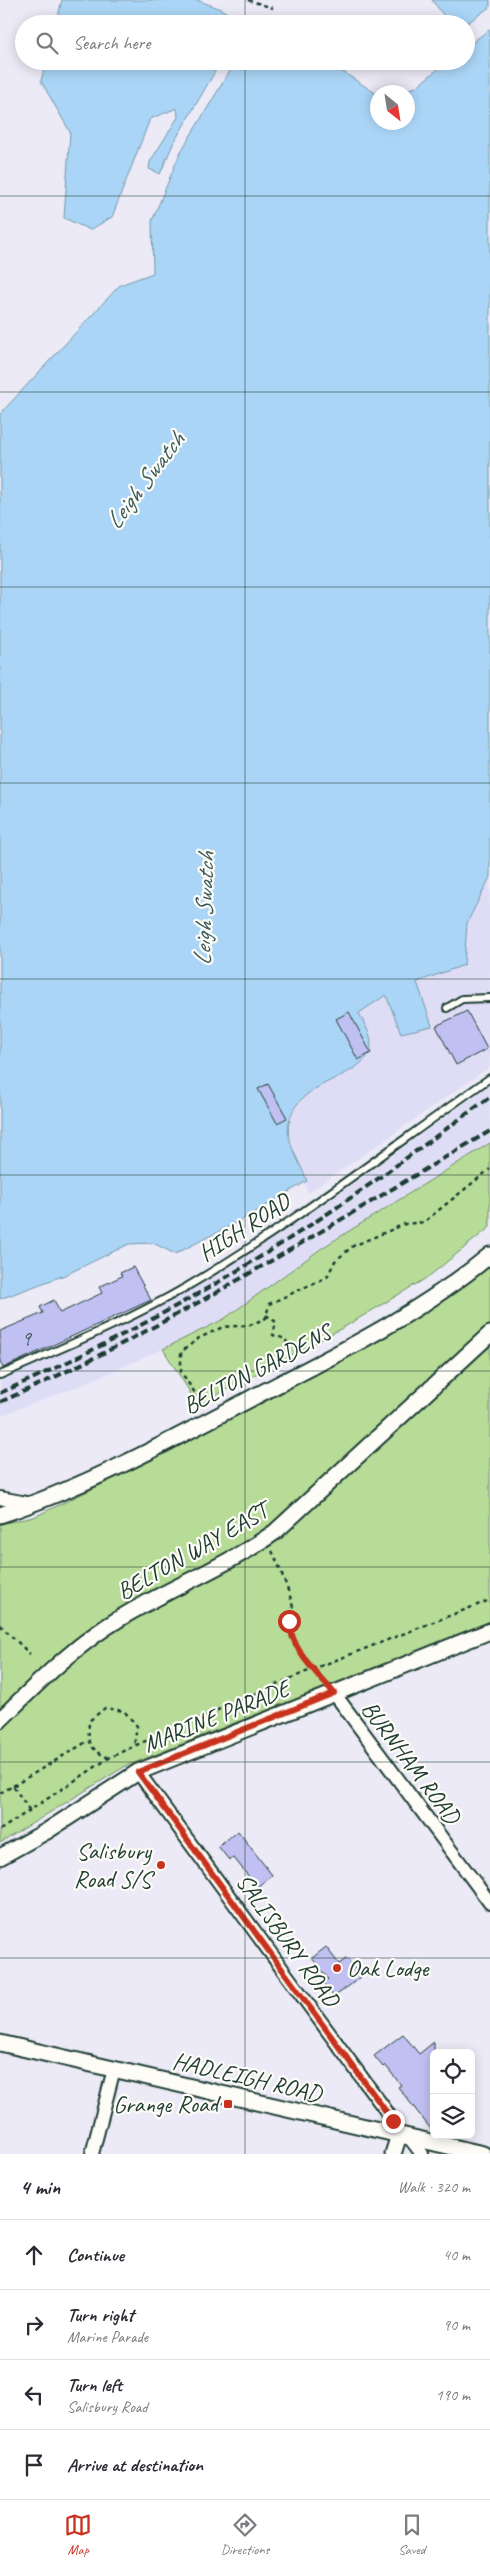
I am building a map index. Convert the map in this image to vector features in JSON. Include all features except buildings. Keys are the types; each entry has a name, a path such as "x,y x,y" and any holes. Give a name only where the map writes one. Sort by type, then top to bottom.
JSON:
{"street":[{"name":"BELTON GARDENS","path":"0,1515 34,1504 92,1480 355,1343 428,1302 490,1255"},
{"name":"BELTON WAY EAST","path":"0,1720 74,1651 121,1617 250,1549 275,1532 490,1334"},
{"path":"0,1498 34,1504"},
{"name":"MARINE PARADE","path":"0,1857 47,1831 138,1772 490,1631"},
{"name":"BURNHAM ROAD","path":"334,1693 490,1903"},
{"name":"SALISBURY ROAD","path":"138,1772 404,2136 422,2154"},
{"name":"HADLEIGH ROAD","path":"0,2044 483,2154"},
{"path":"92,2154 114,2069"},
{"path":"393,2154 404,2136"}],"lane":[{"path":"447,1008 462,999 490,998"},
{"name":"HIGH ROAD","path":"0,1375 123,1321 188,1286 348,1181 490,1078"}],"path":[{"path":"248,0 273,8"},
{"path":"199,1399 181,1372 181,1352 199,1338 223,1326 250,1325 266,1318 270,1304 327,1277 335,1261 353,1246 405,1224 424,1222 490,1169"},
{"path":"266,1315 276,1322 273,1335 286,1339 289,1357"},
{"path":"276,1557 294,1611 289,1621 290,1633 302,1656 334,1693"},
{"path":"0,1830 108,1758 313,1669 490,1600"},
{"path":"0,1625 30,1654"},
{"path":"108,1758 96,1752 88,1741 89,1721 105,1708 124,1711 137,1726 134,1746"},
{"path":"0,1792 88,1741"},
{"path":"13,1786 30,1811"}],"shaded area":[{"path":"490,877 490,1067 308,1193 304,1182 307,1181 290,1139 289,1123 293,1109 309,1091 360,1065 371,1041 358,1013 386,995 416,982 465,942 467,923"},
{"path":"490,1085 490,1143 322,1248 224,1319 163,1349 74,1388 0,1416 0,1378 84,1342 167,1301 245,1256 333,1198"}],"green space":[{"path":"490,1143 490,1227 428,1277 346,1326 198,1405 163,1349 224,1319 322,1248"},
{"path":"490,1267 490,1621 124,1767 0,1843 0,1524 34,1517 171,1451"}],"water":[{"path":"62,0 197,0 221,9 230,15 58,15"},
{"path":"432,0 490,0 490,7 475,18 475,15 443,15"},
{"name":"Leigh Swatch","path":"490,29 490,877 467,923 464,965 417,982 432,1026 401,1033 386,995 359,1013 371,1041 369,1054 360,1064 348,1072 305,1096 295,1108 289,1123 288,1130 291,1145 307,1181 243,1219 175,1254 153,1243 129,1244 65,1275 0,1299 0,414 120,285 153,273 152,221 180,153 231,70 340,70 370,89 370,130 415,130 415,87 437,70 475,70 475,40"},
{"path":"44,70 216,70 173,144 160,174 149,169 150,162 178,117 177,108 150,119 112,217 90,230 64,218 70,132 41,81"}],"railway":[{"path":"0,1393 123,1335 242,1268 340,1205 490,1097"},
{"path":"0,1402 64,1373 188,1308 249,1274 490,1131"}],"place":[{"name":"Salisbury Road S/S","path":"161,1865"},
{"name":"Oak Lodge","path":"337,1968"},
{"name":"Grange Road","path":"228,2104"}],"route":[{"path":"289,1621 290,1633 295,1645 302,1656 334,1693 138,1772 393,2121"}]}
